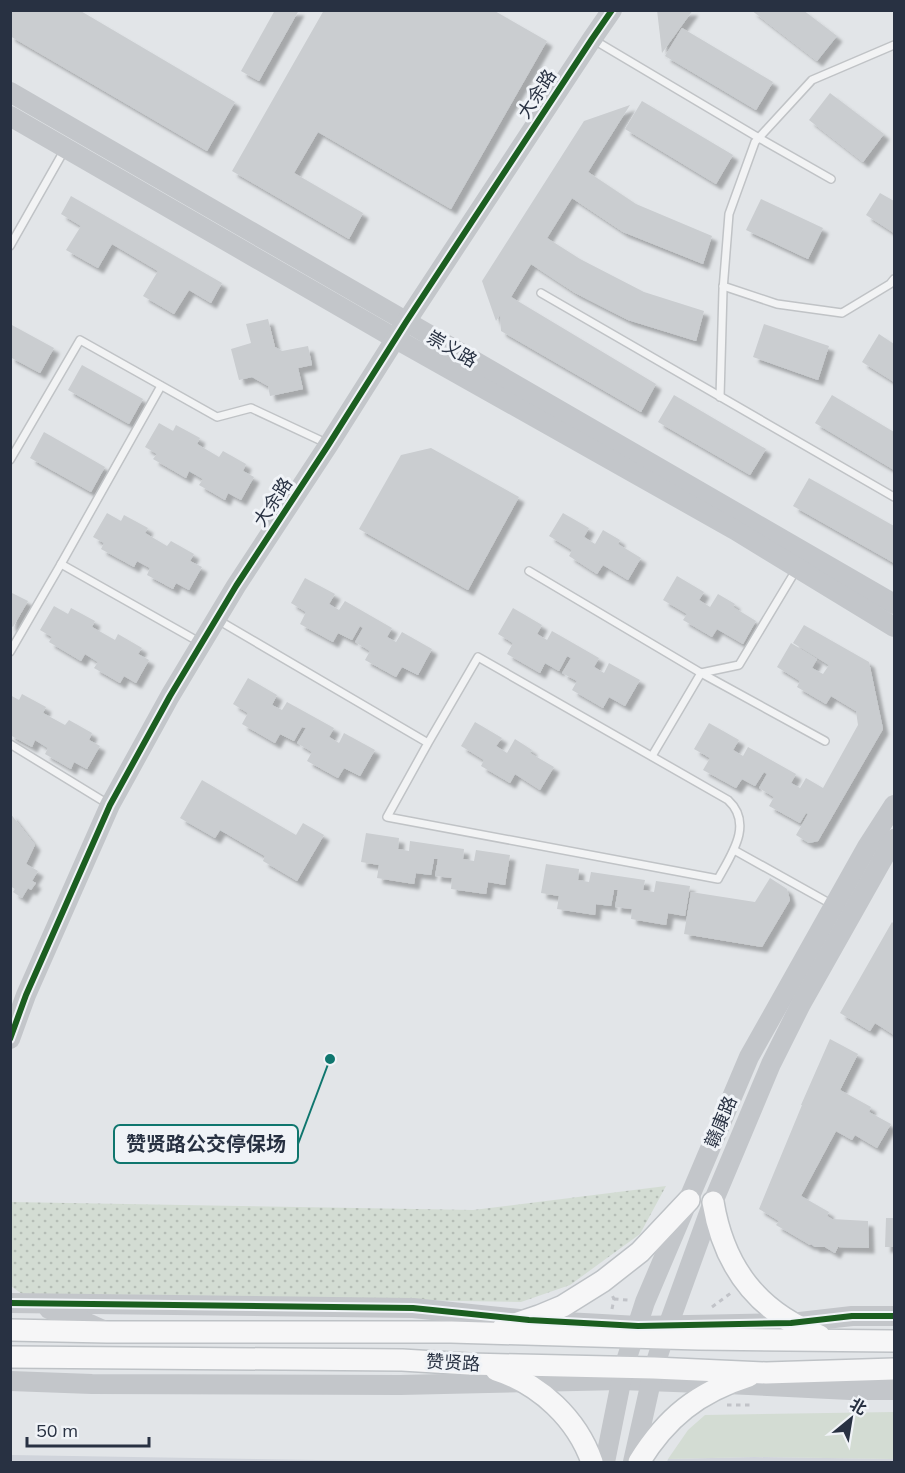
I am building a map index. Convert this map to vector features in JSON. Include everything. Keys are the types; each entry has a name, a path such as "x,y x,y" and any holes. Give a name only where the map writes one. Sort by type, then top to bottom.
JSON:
{"main road":[{"name":"大余路","path":"10,1039 30,985 110,805 201,643 401,330 612,10"},
{"name":"崇义路","path":"10,92 894,627"},
{"name":"崇义路","path":"10,116 65,149 401,330 894,604"},
{"name":"赣康路","path":"605,1462 622,1374 645,1302 749,1057 867,846 894,805"},
{"name":"赣康路","path":"633,1462 653,1374 713,1202 771,1064 801,1004 894,839"},
{"path":"451,1332 491,1331 529,1320 562,1306 585,1293 640,1252 689,1200"},
{"path":"713,1202 721,1239 738,1273 750,1288 763,1302 791,1323 824,1338 841,1341"},
{"path":"17,1303 413,1308 636,1331"},
{"path":"17,1303 68,1314 107,1332"},
{"path":"666,1332 852,1316 894,1316"},
{"name":"赞贤路","path":"10,1330 107,1332 636,1331 841,1341 894,1341"},
{"name":"赞贤路","path":"10,1358 402,1360 622,1374 894,1369"},
{"path":"16,1381 45,1375 86,1359"},
{"path":"469,1364 503,1372 525,1382 549,1399 562,1411 582,1440 592,1462"},
{"path":"639,1462 658,1434 698,1398 748,1376 766,1373"},
{"path":"16,1381 104,1384 388,1385 525,1382 622,1374"},
{"path":"653,1374 727,1384 894,1390"}],"lane":[{"path":"592,39 831,179"},
{"path":"720,397 723,286 729,214 755,142 812,80 894,45"},
{"path":"10,246 65,149"},
{"path":"723,286 777,304 842,313 890,284 894,279"},
{"path":"540,293 894,497"},
{"path":"10,460 80,340 217,417 251,408 328,444"},
{"path":"10,651 161,386"},
{"path":"61,564 201,643"},
{"path":"652,756 701,673 739,665 797,568"},
{"path":"529,571 701,673 825,741"},
{"path":"216,618 428,743"},
{"path":"478,657 652,756 734,805 740,825 739,839 718,879 387,817 478,657"},
{"path":"10,744 110,805"},
{"path":"734,850 834,906"}],"path":[{"path":"718,1405 753,1404"}],"shaded area":[{"path":"666,1186 640,1234 570,1285 521,1302 22,1294 11,1286 10,1202 473,1210"},
{"path":"894,1412 894,1459 754,1457 668,1459 688,1430 705,1415"},
{"path":"11,1455 442,1462 11,1462"},
{"path":"754,1457 894,1459 894,1462 667,1462 668,1459"}],"building":[{"path":"10,10 79,10 235,102 207,151 10,36"},
{"path":"275,10 299,10 259,81 241,71"},
{"path":"324,10 493,10 547,41 451,209 318,132 294,173 363,213 349,239 232,171"},
{"path":"657,10 693,10 662,53"},
{"path":"751,10 803,10 837,36 817,61"},
{"path":"682,28 773,82 756,110 665,56"},
{"path":"830,93 884,134 863,162 809,120"},
{"path":"642,101 733,155 716,184 625,129"},
{"path":"630,105 588,172 636,204 712,236 703,264 623,232 572,198 547,238 580,259 644,292 704,311 696,341 628,320 575,293 531,264 511,297 656,384 641,412 501,331 500,315 496,321 482,281 584,121"},
{"path":"880,193 894,201 894,233 866,215"},
{"path":"71,196 222,283 211,303 189,290 174,314 143,296 158,271 112,244 98,268 66,250 81,226 61,214"},
{"path":"761,199 823,228 808,259 746,230"},
{"path":"268,319 275,347 282,351 308,346 312,365 298,368 303,389 270,396 268,386 252,377 239,380 231,349 251,343 246,324"},
{"path":"10,324 54,348 40,373 10,357"},
{"path":"764,324 829,346 818,380 753,357"},
{"path":"879,334 894,344 894,382 862,362"},
{"path":"82,365 143,399 129,424 68,390"},
{"path":"674,395 766,449 750,475 658,422"},
{"path":"832,395 894,432 894,470 815,423"},
{"path":"159,423 173,431 176,425 200,438 197,444 219,457 223,451 246,464 243,471 254,477 241,500 228,493 225,500 199,485 203,479 189,471 186,478 153,459 157,454 145,447"},
{"path":"44,432 105,467 91,492 30,458"},
{"path":"431,448 519,497 468,590 359,529 401,455"},
{"path":"809,478 894,526 894,563 793,506"},
{"path":"107,513 121,521 124,515 148,528 145,533 167,546 171,541 194,554 190,561 202,567 189,590 176,583 173,589 147,575 150,568 137,561 134,567 101,549 104,543 93,537"},
{"path":"563,513 589,528 584,537 595,544 603,530 620,540 618,544 641,558 628,580 603,565 597,574 569,556 572,550 549,536"},
{"path":"677,576 704,592 699,600 710,607 718,594 735,604 733,607 756,621 743,644 717,629 712,637 683,620 687,614 663,600"},
{"path":"305,578 335,594 329,604 339,610 345,601 392,628 387,637 396,642 402,632 432,649 418,675 402,667 396,677 365,660 370,651 355,642 363,628 360,626 352,640 338,633 333,642 300,624 306,612 291,603"},
{"path":"10,592 28,601 13,627 10,625"},
{"path":"54,606 68,614 71,608 95,621 92,627 115,640 118,634 142,648 138,654 149,660 136,683 124,676 120,683 94,668 98,662 85,654 81,661 49,642 52,637 40,630"},
{"path":"513,608 542,625 537,634 547,640 552,631 599,658 594,667 604,673 609,663 640,680 625,706 609,697 603,708 572,690 577,681 562,673 571,658 567,656 559,671 545,663 540,673 507,654 513,643 498,634"},
{"path":"804,625 869,662 883,729 818,841 809,843 796,835 808,814 806,813 800,823 769,806 774,797 759,788 767,774 764,772 755,786 742,779 736,788 703,770 710,758 694,749 709,723 739,740 733,750 743,756 748,747 796,774 791,783 800,788 806,778 823,788 858,725 856,711 831,696 826,704 797,687 800,681 777,667 791,643 817,659 812,668 823,674 829,665 793,643"},
{"path":"248,678 277,695 272,705 282,710 287,702 334,728 329,737 339,743 344,733 375,750 360,776 344,768 338,778 307,761 312,752 297,743 306,728 302,727 294,741 280,734 275,743 242,724 248,713 233,704"},
{"path":"22,694 46,707 43,713 65,725 69,720 92,733 89,740 100,746 87,769 74,762 71,769 45,754 48,748 35,740 32,747 10,735 10,695 19,700"},
{"path":"475,722 502,738 496,746 507,753 515,739 532,750 530,753 554,767 540,790 515,774 510,783 481,766 484,760 461,746"},
{"path":"202,780 296,835 303,823 324,835 297,881 263,861 265,856 220,830 215,838 180,818"},
{"path":"10,813 35,845 26,864 38,871 32,881 36,883 31,890 28,888 22,898 13,892 15,889 10,886"},
{"path":"366,833 399,838 398,849 409,851 410,841 464,849 463,859 474,861 476,850 510,855 505,885 488,882 486,894 451,889 452,878 435,876 438,859 434,859 431,875 416,873 414,884 377,878 379,865 361,862"},
{"path":"546,864 579,869 578,880 589,882 591,872 645,880 643,890 654,892 656,881 690,886 685,916 668,913 666,925 631,919 632,909 615,907 618,890 614,890 611,906 596,904 595,915 557,909 559,896 541,893"},
{"path":"770,878 787,889 790,900 762,947 684,934 691,892 755,902"},
{"path":"892,922 894,924 894,1035 875,1023 870,1031 840,1013"},
{"path":"830,1039 858,1054 840,1090 871,1107 869,1112 891,1124 877,1148 855,1135 852,1140 836,1131 801,1196 829,1212 827,1216 832,1219 868,1221 869,1248 838,1247 835,1253 825,1247 810,1245 776,1225 779,1221 759,1209"},
{"path":"886,1218 894,1218 894,1247 885,1247"}],"cycle path":[{"path":"10,1039 26,995 110,805 170,696 236,586 406,322 612,10"},
{"path":"10,1303 413,1308 529,1320 638,1326 791,1323 852,1316 894,1316"}],"place":[{"name":"赞贤路公交停保场","path":"330,1059"}]}
